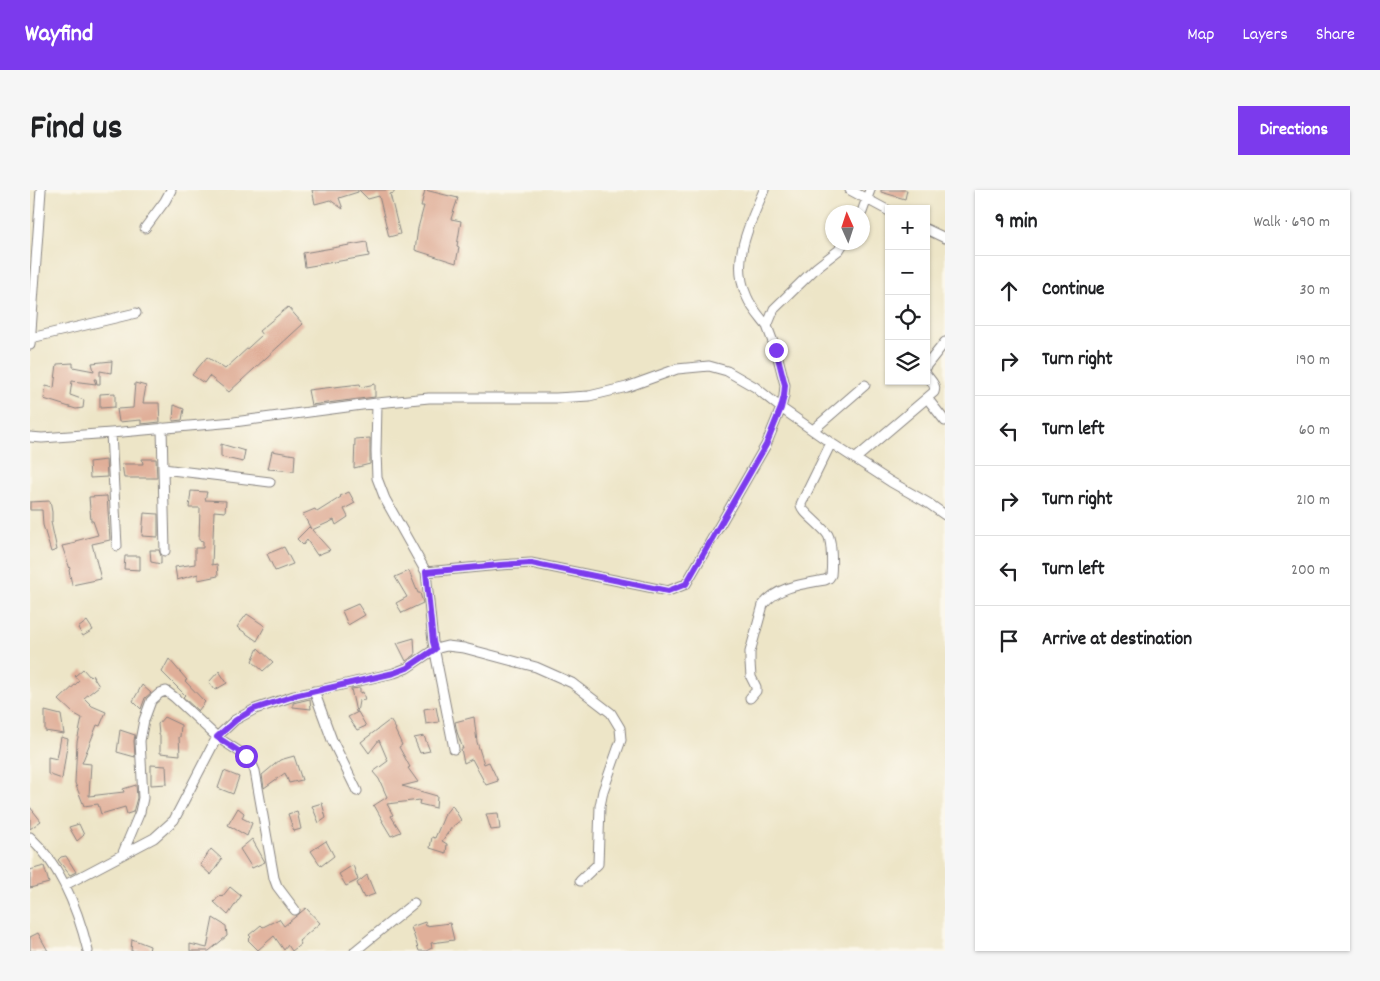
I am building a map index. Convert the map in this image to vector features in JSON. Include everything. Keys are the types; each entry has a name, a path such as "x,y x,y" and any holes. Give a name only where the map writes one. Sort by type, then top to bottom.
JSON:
{"street":[{"path":"30,345 41,190"},
{"path":"145,228 171,190"},
{"path":"426,572 531,563 668,591 686,584 766,445 784,396 785,385 776,350 767,326 747,298 741,277 740,262 743,242 764,190"},
{"path":"850,190 885,208"},
{"path":"865,205 870,190"},
{"path":"930,231 945,238"},
{"path":"767,326 774,310 817,267 839,250"},
{"path":"31,338 136,313"},
{"path":"930,361 945,342"},
{"path":"30,437 42,438 111,433 234,422 429,398 556,398 589,396 627,387 677,369 709,366 727,371 754,387 831,443 945,515"},
{"path":"855,459 934,392 934,385 930,380"},
{"path":"813,430 865,385"},
{"path":"927,398 945,421"},
{"path":"377,403 377,478 381,490 426,572 433,642 454,749"},
{"path":"162,428 165,551"},
{"path":"111,433 117,546"},
{"path":"750,698 756,691 756,687 752,677 750,652 763,606 786,588 825,580 830,578 831,575 830,539 814,519 803,511 801,505 831,443"},
{"path":"163,469 270,482"},
{"path":"65,885 154,838 174,820 217,737 236,720 254,709 294,696 394,673 407,668 435,649 447,646 464,648 536,667 572,683 611,713 620,728 621,740 603,791 600,806 598,861 596,866 580,881"},
{"path":"314,691 332,740 357,791"},
{"path":"122,855 142,805 140,741 144,720 151,701 160,693 166,692 174,696 217,737 246,756 251,762 255,771 274,878 277,886 295,910"},
{"path":"30,838 50,859 65,885 83,931 88,951"},
{"path":"354,951 414,903"}],"building":[{"path":"312,190 358,190 358,192 339,198 343,209 330,200 315,204"},
{"path":"359,190 394,190 394,193 390,194 400,234 389,237 379,196 368,199"},
{"path":"425,190 458,198 451,219 461,221 456,263 415,250 424,206 421,206"},
{"path":"881,190 907,190 905,199 881,192"},
{"path":"367,242 369,256 305,267 303,253"},
{"path":"288,307 303,324 229,392 209,376 204,383 192,375 207,357 225,369 262,335 259,331"},
{"path":"112,361 111,373 100,371 100,384 97,384 96,379 94,379 96,384 72,381 70,395 84,400 83,408 76,409 44,399 46,386 54,388 57,364 73,363 73,367 94,371 92,363"},
{"path":"135,383 146,386 143,403 159,403 160,422 141,424 141,420 119,422 117,409 133,408"},
{"path":"360,384 361,387 375,384 375,397 311,405 308,390"},
{"path":"115,393 115,407 100,408 100,394"},
{"path":"174,405 184,409 182,420 173,421"},
{"path":"370,438 370,464 354,468 355,439"},
{"path":"221,444 245,451 243,462 221,457"},
{"path":"272,451 295,455 294,471 268,469"},
{"path":"142,459 156,459 157,478 124,478 122,464 143,464"},
{"path":"106,460 107,477 90,478 89,462"},
{"path":"191,491 207,492 205,500 226,501 225,512 214,511 212,565 217,564 218,576 198,580 198,574 177,580 175,567 195,564 195,548 203,548 203,541 199,540 200,508 189,508"},
{"path":"349,492 355,503 344,509 348,517 336,525 334,520 312,530 330,550 317,555 307,540 303,545 297,539 309,527 311,529 303,514 315,509 317,512"},
{"path":"107,496 110,540 92,544 101,579 72,585 70,569 62,546 98,535 93,521 91,521 89,497"},
{"path":"50,501 51,522 57,550 51,552 43,525 42,510 30,510 30,502"},
{"path":"144,513 158,514 158,537 142,536"},
{"path":"284,547 293,564 275,571 267,554"},
{"path":"150,550 159,550 161,564 151,562"},
{"path":"125,556 140,556 140,570 124,569"},
{"path":"409,571 423,603 402,613 396,603 407,597 395,577"},
{"path":"358,604 365,615 348,625 342,611"},
{"path":"247,614 265,626 257,641 237,627"},
{"path":"87,621 93,630 83,636 78,628"},
{"path":"414,638 415,655 406,661 397,643"},
{"path":"258,648 273,662 263,671 252,661"},
{"path":"169,659 187,680 185,681 205,702 198,711 183,697 185,695 162,672"},
{"path":"83,669 90,677 92,675 99,686 84,698 92,706 106,712 100,726 97,725 82,763 91,764 89,796 124,792 123,789 136,785 137,798 133,812 127,814 125,807 101,814 98,804 84,806 75,783 77,742 82,718 73,713 59,700 79,681 75,676"},
{"path":"219,671 227,683 215,690 209,682"},
{"path":"142,685 151,693 145,698 141,709 133,701"},
{"path":"360,688 360,693 363,692 365,700 359,701 356,712 351,689"},
{"path":"310,699 311,709 293,707 293,703"},
{"path":"436,707 439,722 426,724 424,709"},
{"path":"45,711 61,715 64,734 45,731"},
{"path":"358,712 366,726 357,730 348,717"},
{"path":"164,717 181,725 179,737 180,755 160,753 158,724"},
{"path":"474,717 477,742 484,764 489,762 498,781 486,785 472,759 464,763 461,749 463,749 455,722"},
{"path":"390,720 396,729 402,745 399,747 410,767 408,768 418,782 402,786 437,796 436,808 419,804 420,800 387,804 393,815 391,816 401,832 391,836 374,805 387,797 379,779 373,772 388,761 379,740 369,753 361,742"},
{"path":"120,730 135,735 135,757 117,752"},
{"path":"424,736 430,751 420,753 414,738"},
{"path":"61,737 68,739 62,779 48,774 48,757 57,759"},
{"path":"294,756 302,780 289,783 285,773 264,788 262,775 280,760"},
{"path":"151,765 166,766 167,784 151,785"},
{"path":"224,771 239,777 233,794 218,788"},
{"path":"322,803 326,818 319,823 312,806"},
{"path":"452,805 461,820 452,827 442,841 447,844 446,853 430,848 432,837 435,838 445,814"},
{"path":"30,807 41,821 30,829"},
{"path":"238,808 244,813 242,818 252,823 247,836 228,825"},
{"path":"297,811 301,829 294,831 288,814"},
{"path":"498,813 500,829 491,830 486,814"},
{"path":"79,824 84,835 77,841 69,827"},
{"path":"252,839 265,862 252,868 240,849"},
{"path":"326,841 334,856 321,866 311,851"},
{"path":"211,849 222,859 211,875 200,865"},
{"path":"66,856 76,872 70,875 58,860"},
{"path":"353,865 358,880 346,886 339,874"},
{"path":"44,866 49,883 30,888 30,870"},
{"path":"367,875 375,894 364,898 357,883"},
{"path":"230,887 241,896 228,915 214,902 220,895 222,897"},
{"path":"306,908 320,923 299,941 301,944 292,951 288,945 284,950 274,936 258,950 248,940 251,937 249,935 261,925 263,927 279,919 284,926"},
{"path":"213,918 226,926 227,936 209,951 190,951 190,944 207,948"},
{"path":"425,922 426,926 450,923 454,940 431,943 432,948 426,951 419,951 411,927"},
{"path":"38,933 48,951 30,951 30,937"},
{"path":"132,939 150,946 149,951 131,951"}],"route":[{"path":"246,756 217,737 236,720 254,709 324,688 394,673 407,668 435,649 426,572 531,563 668,591 686,584 766,445 781,408 785,385 776,350"}]}
